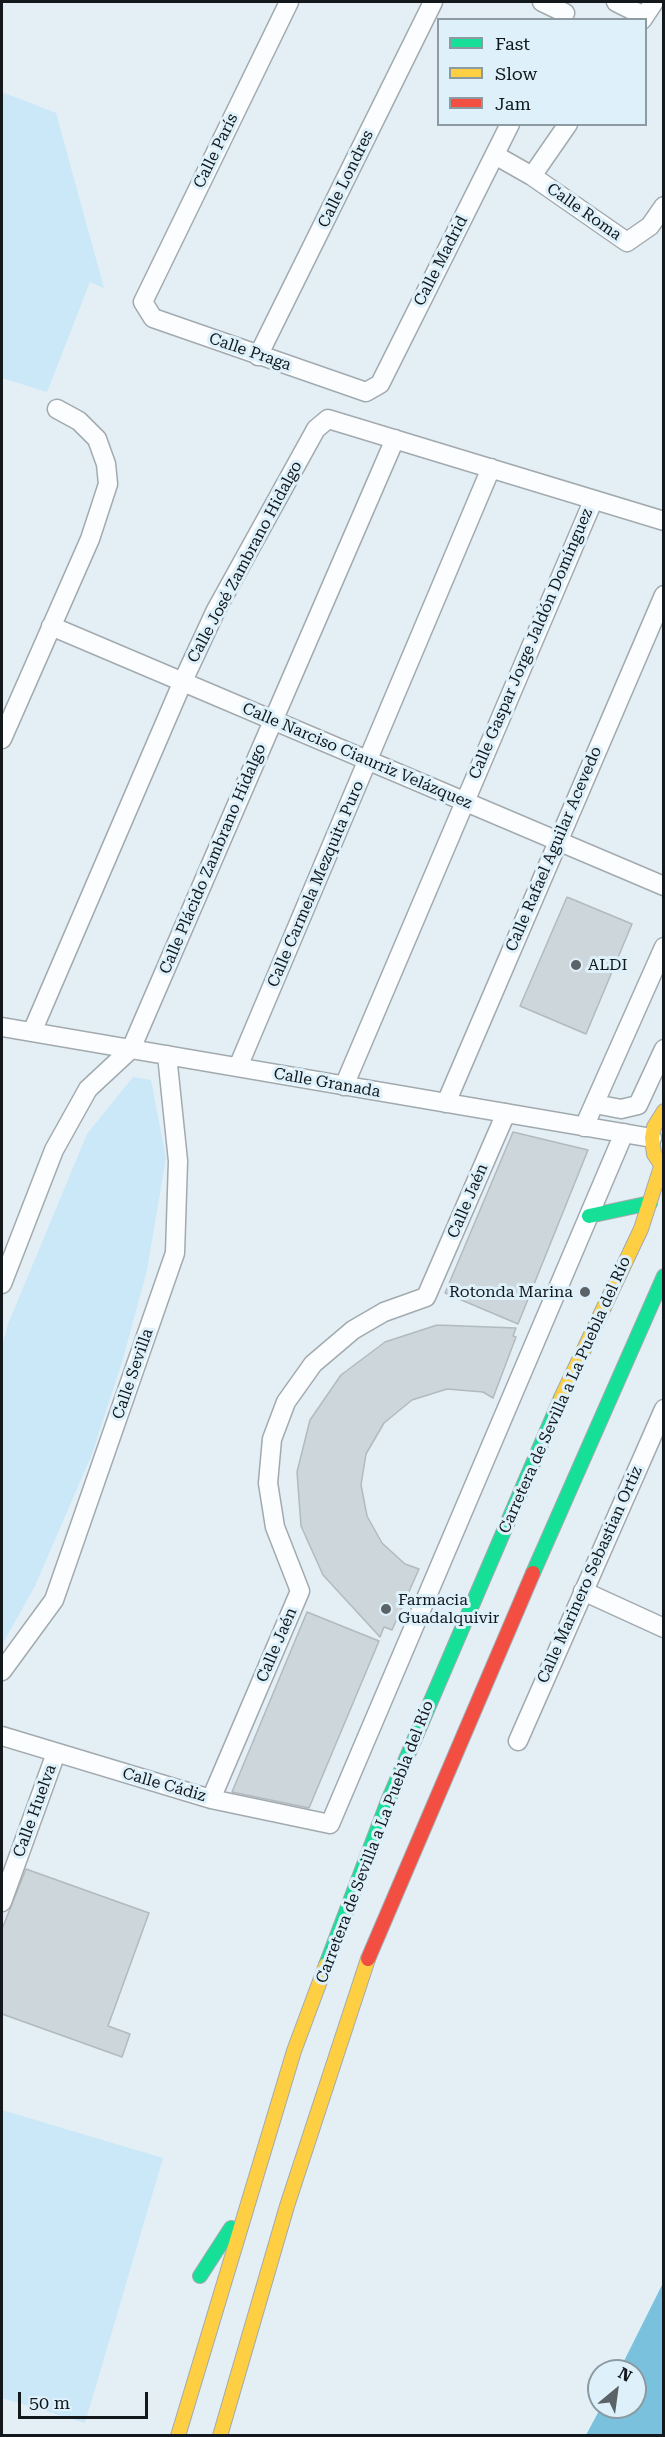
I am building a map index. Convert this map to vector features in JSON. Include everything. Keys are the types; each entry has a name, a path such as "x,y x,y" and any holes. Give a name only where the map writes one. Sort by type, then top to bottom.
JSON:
{"main road":[{"path":"662,1168 654,1154 652,1138 654,1127 663,1111"},
{"name":"Carretera de Sevilla a La Puebla del Río","path":"178,2436 294,2051 388,1801 549,1423 641,1229 662,1168"},
{"path":"589,1216 650,1203"},
{"path":"220,2436 287,2206 365,1965 663,1276"},
{"path":"200,2276 246,2206"}],"street":[{"name":"Calle París","path":"143,302 290,2"},
{"name":"Calle Londres","path":"258,356 434,2"},
{"path":"542,2 566,11"},
{"path":"616,2 646,12"},
{"name":"Calle Madrid","path":"366,392 380,384 509,126"},
{"path":"532,176 567,126"},
{"name":"Calle Roma","path":"495,155 532,176 627,242 650,226 663,206"},
{"name":"Calle Praga","path":"143,302 153,318 366,392"},
{"path":"2,739 90,539 108,484 106,464 97,439 79,421 57,409"},
{"name":"Calle José Zambrano Hidalgo","path":"32,1032 183,681 216,610 316,429 328,419 663,521"},
{"name":"Calle Plácido Zambrano Hidalgo","path":"131,1049 395,438"},
{"name":"Calle Carmela Mezquita Puro","path":"238,1067 492,468"},
{"name":"Calle Gaspar Jorge Jaldón Domínguez","path":"344,1086 463,801 593,501"},
{"name":"Calle Rafael Aguilar Acevedo","path":"446,1103 663,595"},
{"name":"Calle Narciso Ciaurriz Velázquez","path":"51,626 663,886"},
{"path":"584,1127 663,947"},
{"name":"Calle Granada","path":"2,1027 652,1138"},
{"path":"2,1284 54,1150 88,1089 131,1049"},
{"path":"595,1104 621,1109 638,1105 663,1049"},
{"name":"Calle Sevilla","path":"2,1671 54,1600 175,1253 178,1161 167,1055"},
{"name":"Calle Jaén","path":"211,1799 300,1591 275,1527 268,1483 272,1439 286,1402 313,1364 353,1330 384,1312 426,1297 506,1113"},
{"path":"589,1216 624,1133"},
{"name":"Calle Cádiz","path":"2,1736 211,1799 330,1824 589,1216"},
{"name":"Calle Marinero Sebastian Ortiz","path":"518,1741 663,1410"},
{"path":"583,1591 663,1628"},
{"name":"Calle Huelva","path":"2,1902 56,1753"}],"shaded area":[{"path":"2,92 56,113 104,288 90,282 47,392 2,378"},
{"path":"133,1077 151,1080 166,1158 147,1270 123,1359 92,1454 35,1586 2,1645 2,1346 8,1324 87,1134"},
{"path":"2,2110 163,2158 85,2423 2,2398"}],"water":[{"path":"663,2283 663,2435 586,2435 595,2419 647,2419 647,2359 625,2359"}],"building":[{"name":"ALDI","path":"567,897 632,924 586,1034 520,1006"},
{"path":"513,1132 588,1150 518,1324 445,1293"},
{"path":"437,1325 516,1328 513,1336 516,1337 493,1398 483,1392 447,1389 412,1400 384,1423 366,1454 361,1485 367,1516 382,1543 405,1564 419,1569 392,1630 384,1627 380,1637 323,1575 301,1526 297,1472 310,1420 341,1375 385,1342"},
{"path":"307,1612 379,1641 309,1808 232,1792"},
{"path":"26,1869 149,1913 108,2026 130,2034 122,2057 2,2014 2,1929"}],"traffic: fast":[{"path":"589,1216 650,1203"},
{"path":"533,1573 664,1276"},
{"path":"326,1965 388,1801 561,1398"},
{"path":"200,2276 231,2228"}],"traffic: slow":[{"path":"664,1111 654,1127 652,1138 654,1154 664,1169"},
{"path":"561,1398 641,1229 661,1167"},
{"path":"220,2436 287,2206 368,1959"},
{"path":"178,2436 294,2051 326,1965"}],"traffic: jam":[{"path":"368,1959 533,1573"}],"place":[{"name":"ALDI","path":"576,965"},
{"name":"Rotonda Marina","path":"585,1292"},
{"name":"Farmacia Guadalquivir","path":"386,1609"}]}
